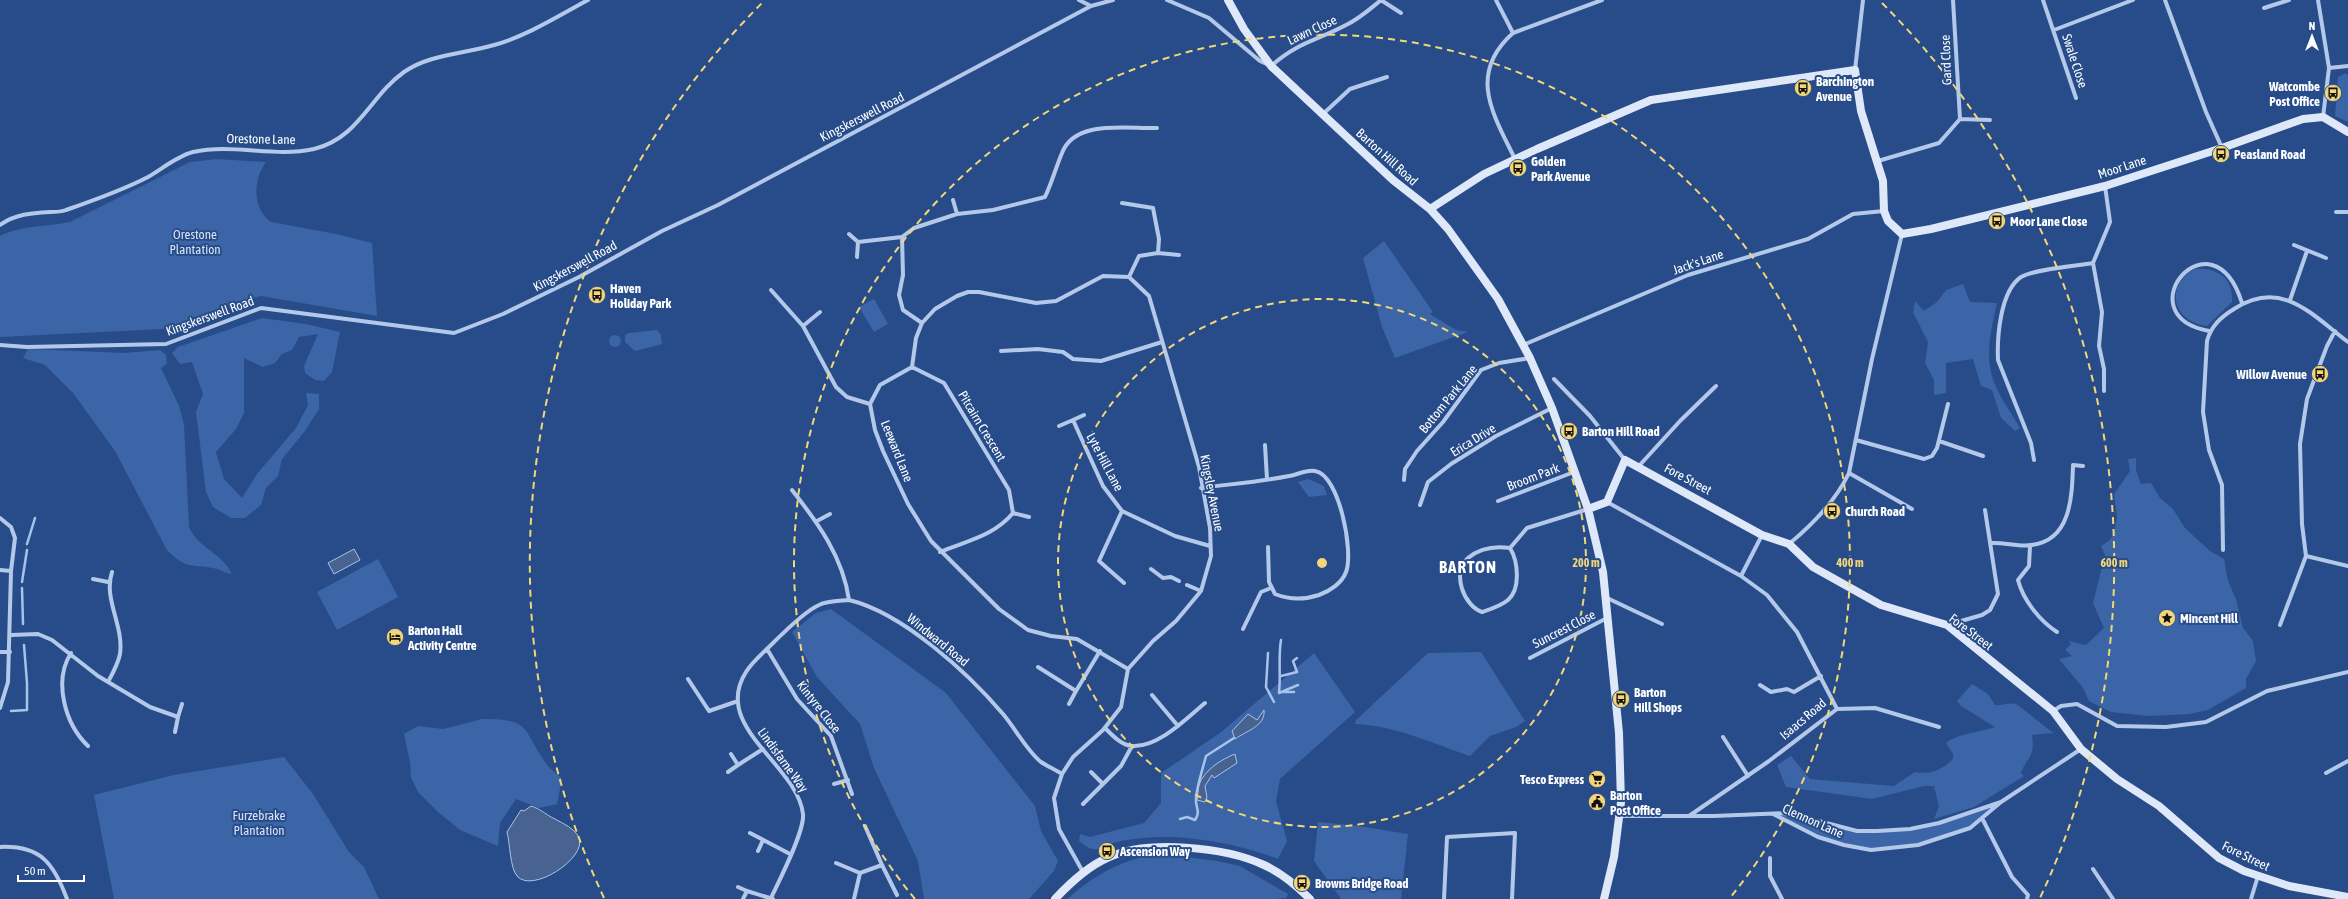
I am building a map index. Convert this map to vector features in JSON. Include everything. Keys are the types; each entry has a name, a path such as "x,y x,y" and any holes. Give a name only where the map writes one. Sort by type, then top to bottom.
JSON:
{"street":[{"name":"Orestone Lane","path":"0,225 10,218 25,214 63,211 146,178 192,152 218,148 279,152 313,149 335,141 350,131 390,85 404,72 420,64 455,52 493,46 512,39 588,0"},
{"path":"1079,0 1091,6"},
{"name":"Kingskerswell Road","path":"0,345 27,347 166,344 261,308 454,333 503,314 579,277 662,231 718,205 1091,6 1113,0"},
{"path":"1167,0 1210,18 1260,61 1271,66"},
{"name":"Barton Hill Road","path":"1228,0 1244,29 1271,66 1392,180 1430,209 1448,228 1498,299 1530,358 1552,408 1588,509 1603,572 1619,733 1621,816 1610,880 1604,899"},
{"name":"Lawn Close","path":"1271,66 1285,54 1305,42 1346,25 1381,0 1401,13"},
{"path":"1496,0 1513,33"},
{"path":"1515,160 1488,102 1486,86 1491,62 1504,42 1513,33 1602,0"},
{"path":"1789,544 1816,519 1842,487 1849,473 1900,232 1888,221 1884,211 1883,181 1878,161 1861,111 1855,70 1863,0"},
{"name":"Gard Close","path":"1953,0 1960,119"},
{"name":"Swale Close","path":"2043,0 2076,98"},
{"name":"Swale Close","path":"2054,30 2133,0"},
{"path":"2165,0 2206,112 2222,148"},
{"path":"2264,8 2289,0"},
{"path":"2318,0 2329,68 2323,117 2348,132"},
{"path":"2329,68 2348,66"},
{"path":"1430,209 1460,188 1515,160 1651,100 1855,70"},
{"path":"1322,115 1350,89 1386,77"},
{"name":"Moor Lane","path":"1900,232 1931,229 2105,186 2222,148 2303,119 2323,117"},
{"path":"1878,161 1939,143 1960,119 1990,120"},
{"path":"849,234 858,242 902,237 914,228 957,214 993,210 1045,197 1056,174 1062,152 1072,137 1088,129 1157,128"},
{"path":"2104,391 2104,369 2099,346 2102,312 2093,263 2110,222 2105,186"},
{"path":"952,200 957,214"},
{"path":"1122,203 1154,208 1159,239 1158,253"},
{"name":"Jack's Lane","path":"1523,346 1688,275 1808,239 1853,214 1884,211"},
{"path":"2336,212 2348,212"},
{"path":"902,237 903,275 899,295 903,310 922,323"},
{"path":"857,257 858,242"},
{"path":"2294,245 2326,258"},
{"path":"2290,300 2307,251"},
{"path":"1129,277 1139,256 1158,253 1180,255"},
{"path":"2034,460 2031,443 1998,360 1997,348 2003,307 2012,287 2020,278 2042,272 2093,263"},
{"path":"2210,331 2195,328 2183,321 2175,311 2173,297 2174,286 2181,275 2194,266 2212,265 2225,271 2233,280 2242,303"},
{"path":"771,290 803,326 836,387 847,397 870,404 880,385 912,367 916,338 922,323 935,309 968,292 978,292 1036,303 1056,301 1103,276 1129,277 1149,296 1162,342 1101,361 1073,359 1063,352 1038,349 1001,351"},
{"path":"2223,550 2222,485 2209,450 2203,412 2207,341 2210,331 2223,316 2242,303 2260,299 2290,300 2308,310 2348,342"},
{"path":"803,326 820,312"},
{"path":"2280,625 2306,556 2302,524 2300,444 2307,399 2327,346 2335,331"},
{"name":"Kingsley Avenue","path":"1128,669 1153,641 1176,621 1201,591 1211,556 1210,528 1201,488 1199,467 1162,342"},
{"name":"Bottom Park Lane","path":"1404,480 1405,469 1417,451 1443,422 1481,370 1499,363 1530,358"},
{"name":"Pitcairn Crescent","path":"912,367 944,382 1009,490 1013,513"},
{"name":"Fore Street","path":"1554,379 1590,416 1625,460 1762,535 1789,544 1813,568 1882,605 1947,625 2053,711 2080,749 2117,779 2159,806 2219,858 2258,876 2288,886 2348,897"},
{"path":"1638,467 1680,421 1716,386"},
{"name":"Leeward Lane","path":"870,404 875,430 883,451 908,504 930,541 940,552 999,609 1028,630 1052,636 1077,639 1100,651 1128,669"},
{"path":"1856,440 1924,459 1932,456 1939,441 1948,404"},
{"name":"Erica Drive","path":"1420,505 1428,482 1451,464 1496,436 1552,408"},
{"path":"1059,426 1084,415"},
{"name":"Lyte Hill Lane","path":"1073,420 1103,486 1122,511 1175,536 1210,546"},
{"path":"1939,441 1983,456"},
{"path":"1265,445 1267,479"},
{"path":"1510,548 1527,528 1607,502 1625,460"},
{"path":"1991,543 2030,546 2052,539 2064,525 2072,489 2073,465 2083,466"},
{"path":"1201,488 1315,471 1324,474 1331,482 1344,523 1349,557 1346,572 1339,582 1328,592 1309,599 1285,598 1275,594 1271,588 1268,547"},
{"name":"Broom Park","path":"1498,501 1574,472"},
{"path":"1849,473 1912,509"},
{"path":"792,490 817,521 846,578 849,600"},
{"name":"Isaacs Road","path":"1607,502 1741,576 1767,595 1797,632 1837,709 1748,776 1689,816"},
{"path":"1947,625 1982,616 1990,610 1998,594 1985,510"},
{"path":"1122,511 1099,561 1124,583"},
{"path":"940,552 995,530 1013,513 1029,517"},
{"path":"817,521 830,514"},
{"path":"0,518 11,527 15,538 11,570 11,635 8,682 0,708"},
{"path":"1741,576 1762,535"},
{"path":"1496,546 1510,548 1514,554 1517,574 1516,588 1508,600 1482,612 1476,610 1466,600 1461,578 1463,566 1468,558 1480,552 1496,546"},
{"path":"2030,546 2029,566 2018,580 2020,590 2034,611 2049,627 2057,632"},
{"path":"2306,556 2348,566"},
{"path":"1151,569 1163,578 1171,577 1179,581"},
{"path":"0,570 11,570"},
{"path":"108,682 120,653 116,621 108,582 112,572"},
{"path":"93,579 108,582"},
{"path":"1187,585 1201,591"},
{"path":"1243,629 1261,592 1271,588"},
{"path":"1605,596 1662,624"},
{"name":"Lindisfarne Way","path":"772,899 790,854 801,832 804,816 802,805 792,786 762,749 739,716 738,701 740,687 745,672 767,649 809,611 820,604 849,600"},
{"name":"Windward Road","path":"849,600 862,603 894,618 945,658 967,677 1002,714 1041,761 1062,774"},
{"name":"Suncrest Close","path":"1530,658 1607,618"},
{"path":"11,635 38,634 52,640 108,682 150,707 178,717"},
{"name":"Kintyre Close","path":"767,649 797,698 831,736 852,794"},
{"path":"1069,704 1100,651"},
{"path":"0,652 10,652"},
{"path":"71,653 64,663 62,679 63,703 82,740 88,746"},
{"path":"1038,667 1076,691"},
{"path":"1083,873 1059,829 1054,798 1062,774 1073,757 1105,728 1121,707 1128,669"},
{"path":"2053,711 2061,706 2077,704 2117,726 2166,728 2206,722 2267,692 2348,672"},
{"path":"1760,685 1770,692 1787,689 1794,692 1821,676"},
{"path":"688,679 709,711 738,701"},
{"path":"1152,695 1178,726"},
{"path":"1105,728 1116,740 1132,746 1162,737 1178,726 1205,702"},
{"path":"174,732 182,704"},
{"path":"1837,709 1875,708 1939,727"},
{"path":"1723,737 1748,776"},
{"path":"1083,804 1121,766 1132,746"},
{"path":"728,772 762,749"},
{"name":"Clennon Lane","path":"1772,814 1818,837 1844,846 1871,850 1925,843 1970,828 1982,820 2001,802 2080,749"},
{"path":"731,754 738,765"},
{"path":"2326,773 2348,761"},
{"path":"1091,772 1103,784"},
{"path":"834,784 848,780"},
{"name":"Clennon Lane","path":"1621,816 1793,813 1857,831 1877,831 1910,829 1939,823 2001,802"},
{"path":"1982,820 2012,877 2028,895 2027,899"},
{"path":"865,826 897,895"},
{"path":"750,833 790,854"},
{"path":"1444,899 1447,837 1515,833 1512,899"},
{"path":"758,851 763,840"},
{"path":"0,847 12,846 37,854 52,866 67,899"},
{"path":"1055,899 1083,873 1107,858 1136,849 1160,846 1187,848 1242,858 1264,865 1285,877 1310,899"},
{"path":"1770,858 1770,876 1782,899"},
{"path":"836,863 860,873 882,865"},
{"path":"2093,869 2113,899"},
{"path":"854,899 860,873"},
{"path":"2251,899 2258,876"},
{"path":"738,888 772,899"},
{"path":"743,899 747,891"}],"green space":[{"path":"2346,73 2348,76 2348,122 2335,116 2338,77"},
{"name":"Orestone Plantation","path":"217,159 266,162 259,177 256,194 260,209 271,222 336,234 372,243 377,316 261,296 241,301 176,326 162,329 0,337 0,236 8,232 25,228 70,222 190,162"},
{"path":"1384,241 1433,312 1430,314 1456,330 1468,332 1395,358 1382,327 1363,258"},
{"path":"2194,269 2217,272 2227,280 2232,294 2232,302 2207,326 2195,323 2186,318 2176,303 2176,294 2179,285 2185,276"},
{"path":"1963,284 1970,302 1997,303 1989,349 1990,367 1994,383 2004,403 2020,428 2015,431 2001,418 1992,390 1981,386 1973,359 1946,363 1946,393 1934,395 1934,380 1925,363 1928,342 1913,312 1915,301 1924,311 1937,302 1946,290"},
{"path":"874,299 888,324 874,332 859,307"},
{"path":"262,318 306,324 340,332 332,372 324,381 315,380 305,373 304,366 318,334 299,337 292,350 282,354 275,363 263,367 244,358 244,413 236,429 216,452 224,479 242,498 257,474 296,428 308,405 306,393 319,394 319,409 305,431 282,459 278,476 266,488 261,505 245,518 231,518 213,507 206,492 196,412 203,394 192,362 180,364 172,353 178,347"},
{"path":"657,330 661,335 662,344 635,351 625,342 625,335 629,333"},
{"path":"613,335 617,335 621,341 617,347 613,347 609,343 609,339"},
{"path":"28,349 124,353 160,350 166,355 167,364 161,368 179,406 184,424 189,527 198,540 223,561 232,574 208,567 185,564 174,557 167,550 115,451 73,393 45,365 23,358"},
{"path":"2136,458 2136,470 2141,484 2151,483 2160,498 2173,509 2185,528 2210,551 2224,559 2228,581 2236,599 2243,628 2253,641 2256,661 2246,679 2246,688 2208,710 2189,714 2149,716 2111,712 2089,701 2083,688 2059,659 2072,656 2065,650 2071,644 2069,641 2086,645 2104,628 2093,603 2105,555 2101,546 2110,540 2114,532 2117,518 2114,494 2130,471 2128,459"},
{"path":"1308,479 1324,486 1327,495 1309,497 1298,482"},
{"path":"378,559 398,597 337,630 317,592"},
{"path":"831,609 946,693 1035,806 1041,831 1058,861 1054,871 1029,899 924,899 918,861 874,768 860,724 817,677 792,632 816,613"},
{"path":"1481,652 1525,721 1516,727 1490,736 1470,756 1400,732 1370,725 1355,724 1356,720 1428,653"},
{"path":"1314,653 1355,712 1280,779 1276,801 1287,841 1278,859 1246,849 1212,841 1177,837 1140,838 1117,842 1096,849 1089,848 1079,841 1080,834 1090,837 1144,823 1161,803 1161,773 1220,733"},
{"path":"1972,684 1988,694 1995,705 2010,703 2016,704 2054,733 2032,735 2032,753 2021,773 2024,776 1974,807 1934,819 1939,806 1934,786 1924,786 1872,799 1786,787 1777,765 1791,756 1810,779 1894,786 1915,772 1926,773 1940,769 1953,759 1953,754 1946,743 1962,735 1995,727 1961,706 1957,701"},
{"path":"482,719 499,719 519,724 525,729 548,766 562,779 557,804 539,808 516,799 500,823 498,846 460,830 438,812 418,792 411,777 410,762 404,734 418,726 443,729"},
{"name":"Furzebrake Plantation","path":"284,757 313,794 349,852 364,867 379,899 114,899 94,795 174,775"},
{"path":"2001,802 1970,828 1918,845 1871,850 1818,837 1772,814 1793,813 1857,831 1910,829 1939,823"},
{"path":"1318,822 1359,826 1408,834 1401,899 1341,899 1314,861"},
{"path":"1163,854 1217,861 1240,866 1288,894 1286,898 1274,899 1067,899 1089,882 1112,868 1136,859"}],"shaded area":[{"path":"354,549 360,560 334,574 328,563"},
{"path":"1264,710 1264,716 1259,724 1235,739 1232,731 1248,714 1257,720"},
{"path":"1235,754 1237,763 1214,778 1212,775 1205,786 1207,797 1205,802 1197,800 1201,780 1209,770 1219,762"},
{"path":"531,806 572,829 579,838 579,846 575,855 567,864 557,871 545,877 534,880 524,880 517,876 513,867 507,832 521,810 524,811"}],"waterway":[{"path":"27,544 35,518"},
{"path":"22,582 27,550"},
{"path":"22,588 23,624"},
{"path":"1279,693 1281,640"},
{"path":"11,711 27,710 27,683 24,645"},
{"path":"1268,653 1266,687 1274,702"},
{"path":"1281,676 1297,672 1293,661 1297,658"},
{"path":"1279,693 1298,685"},
{"path":"1282,692 1294,692"},
{"path":"1180,819 1187,817 1195,820 1197,818 1198,813 1196,798 1206,756 1234,738"}],"place":[{"name":"Barchington Avenue","path":"1803,88"},
{"name":"Watcombe Post Office","path":"2333,93"},
{"name":"Peasland Road","path":"2221,154"},
{"name":"Golden Park Avenue","path":"1518,168"},
{"name":"Moor Lane Close","path":"1997,221"},
{"name":"Haven Holiday Park","path":"597,295"},
{"name":"Willow Avenue","path":"2320,374"},
{"name":"Barton Hill Road","path":"1569,431"},
{"name":"Church Road","path":"1832,511"},
{"name":"Mincent Hill","path":"2167,618"},
{"name":"Barton Hall Activity Centre","path":"395,637"},
{"name":"Barton Hill Shops","path":"1621,699"},
{"name":"Tesco Express","path":"1597,779"},
{"name":"Barton Post Office","path":"1597,802"},
{"name":"Ascension Way","path":"1107,851"},
{"name":"Browns Bridge Road","path":"1302,883"}],"district":[{"name":"BARTON","path":"1468,567"}]}
